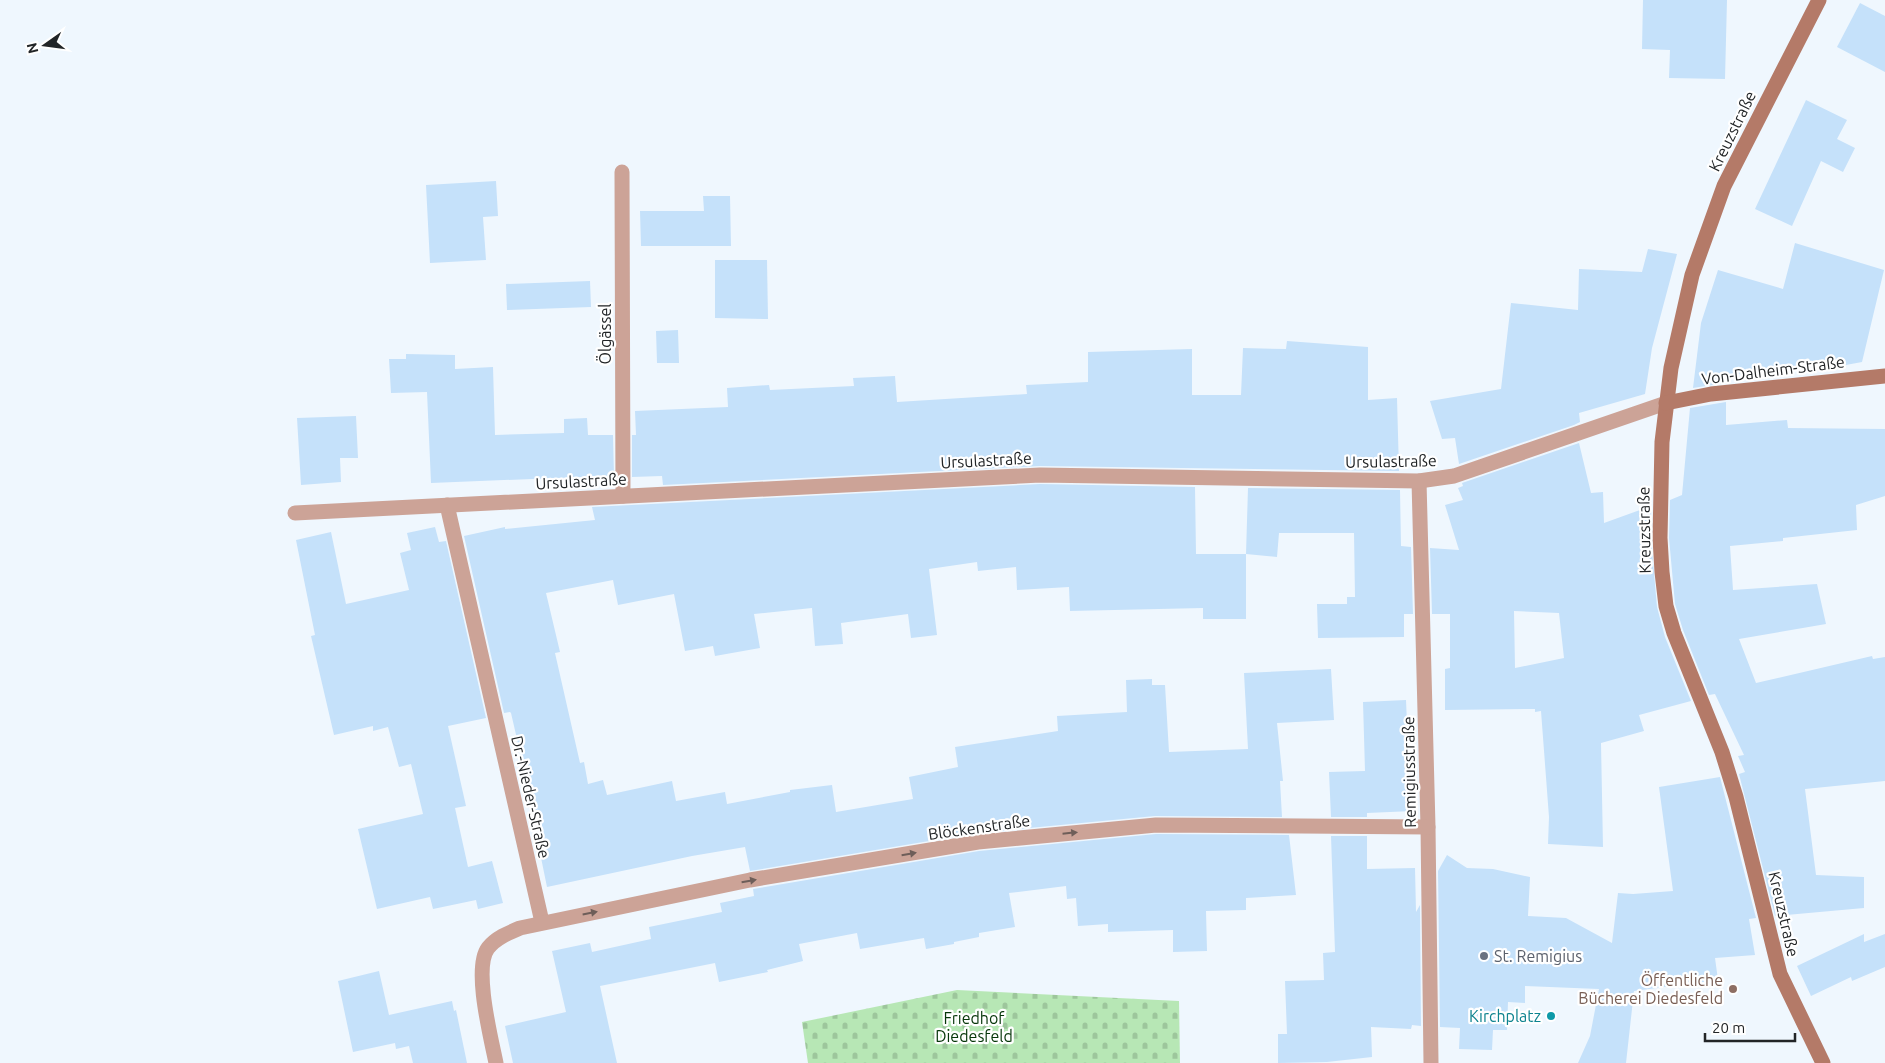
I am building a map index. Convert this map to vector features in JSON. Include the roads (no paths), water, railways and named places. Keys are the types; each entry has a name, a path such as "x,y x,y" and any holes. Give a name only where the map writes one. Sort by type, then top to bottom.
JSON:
{"street":[{"name":"Kreuzstraße","path":"1819,0 1724,186 1708,226 1692,275 1670,368 1662,442 1660,520 1662,572 1666,606 1674,633 1722,752 1736,797 1780,974 1823,1063"},
{"name":"Ölgässel","path":"622,172 623,496"},
{"name":"Von-Dalheim-Straße","path":"1666,403 1712,394 1885,376"},
{"name":"Ursulastraße","path":"295,513 1040,474 1419,481 1454,476 1666,403"},
{"name":"Remigiusstraße","path":"1419,481 1428,827 1431,1063"},
{"name":"Dr.-Nieder-Straße","path":"447,505 542,922"},
{"name":"Blöckenstraße","path":"542,922 750,880 978,842 1156,825 1428,827"},
{"path":"496,1063 482,985 482,968 487,950 504,934 542,922"}],"place":[{"name":"St. Remigius","path":"1484,956"},
{"name":"Öffentliche Bücherei Diedesfeld","path":"1733,989"},
{"name":"Kirchplatz","path":"1551,1016"}],"park label":[{"name":"Friedhof Diedesfeld","path":"974,1027"}]}
